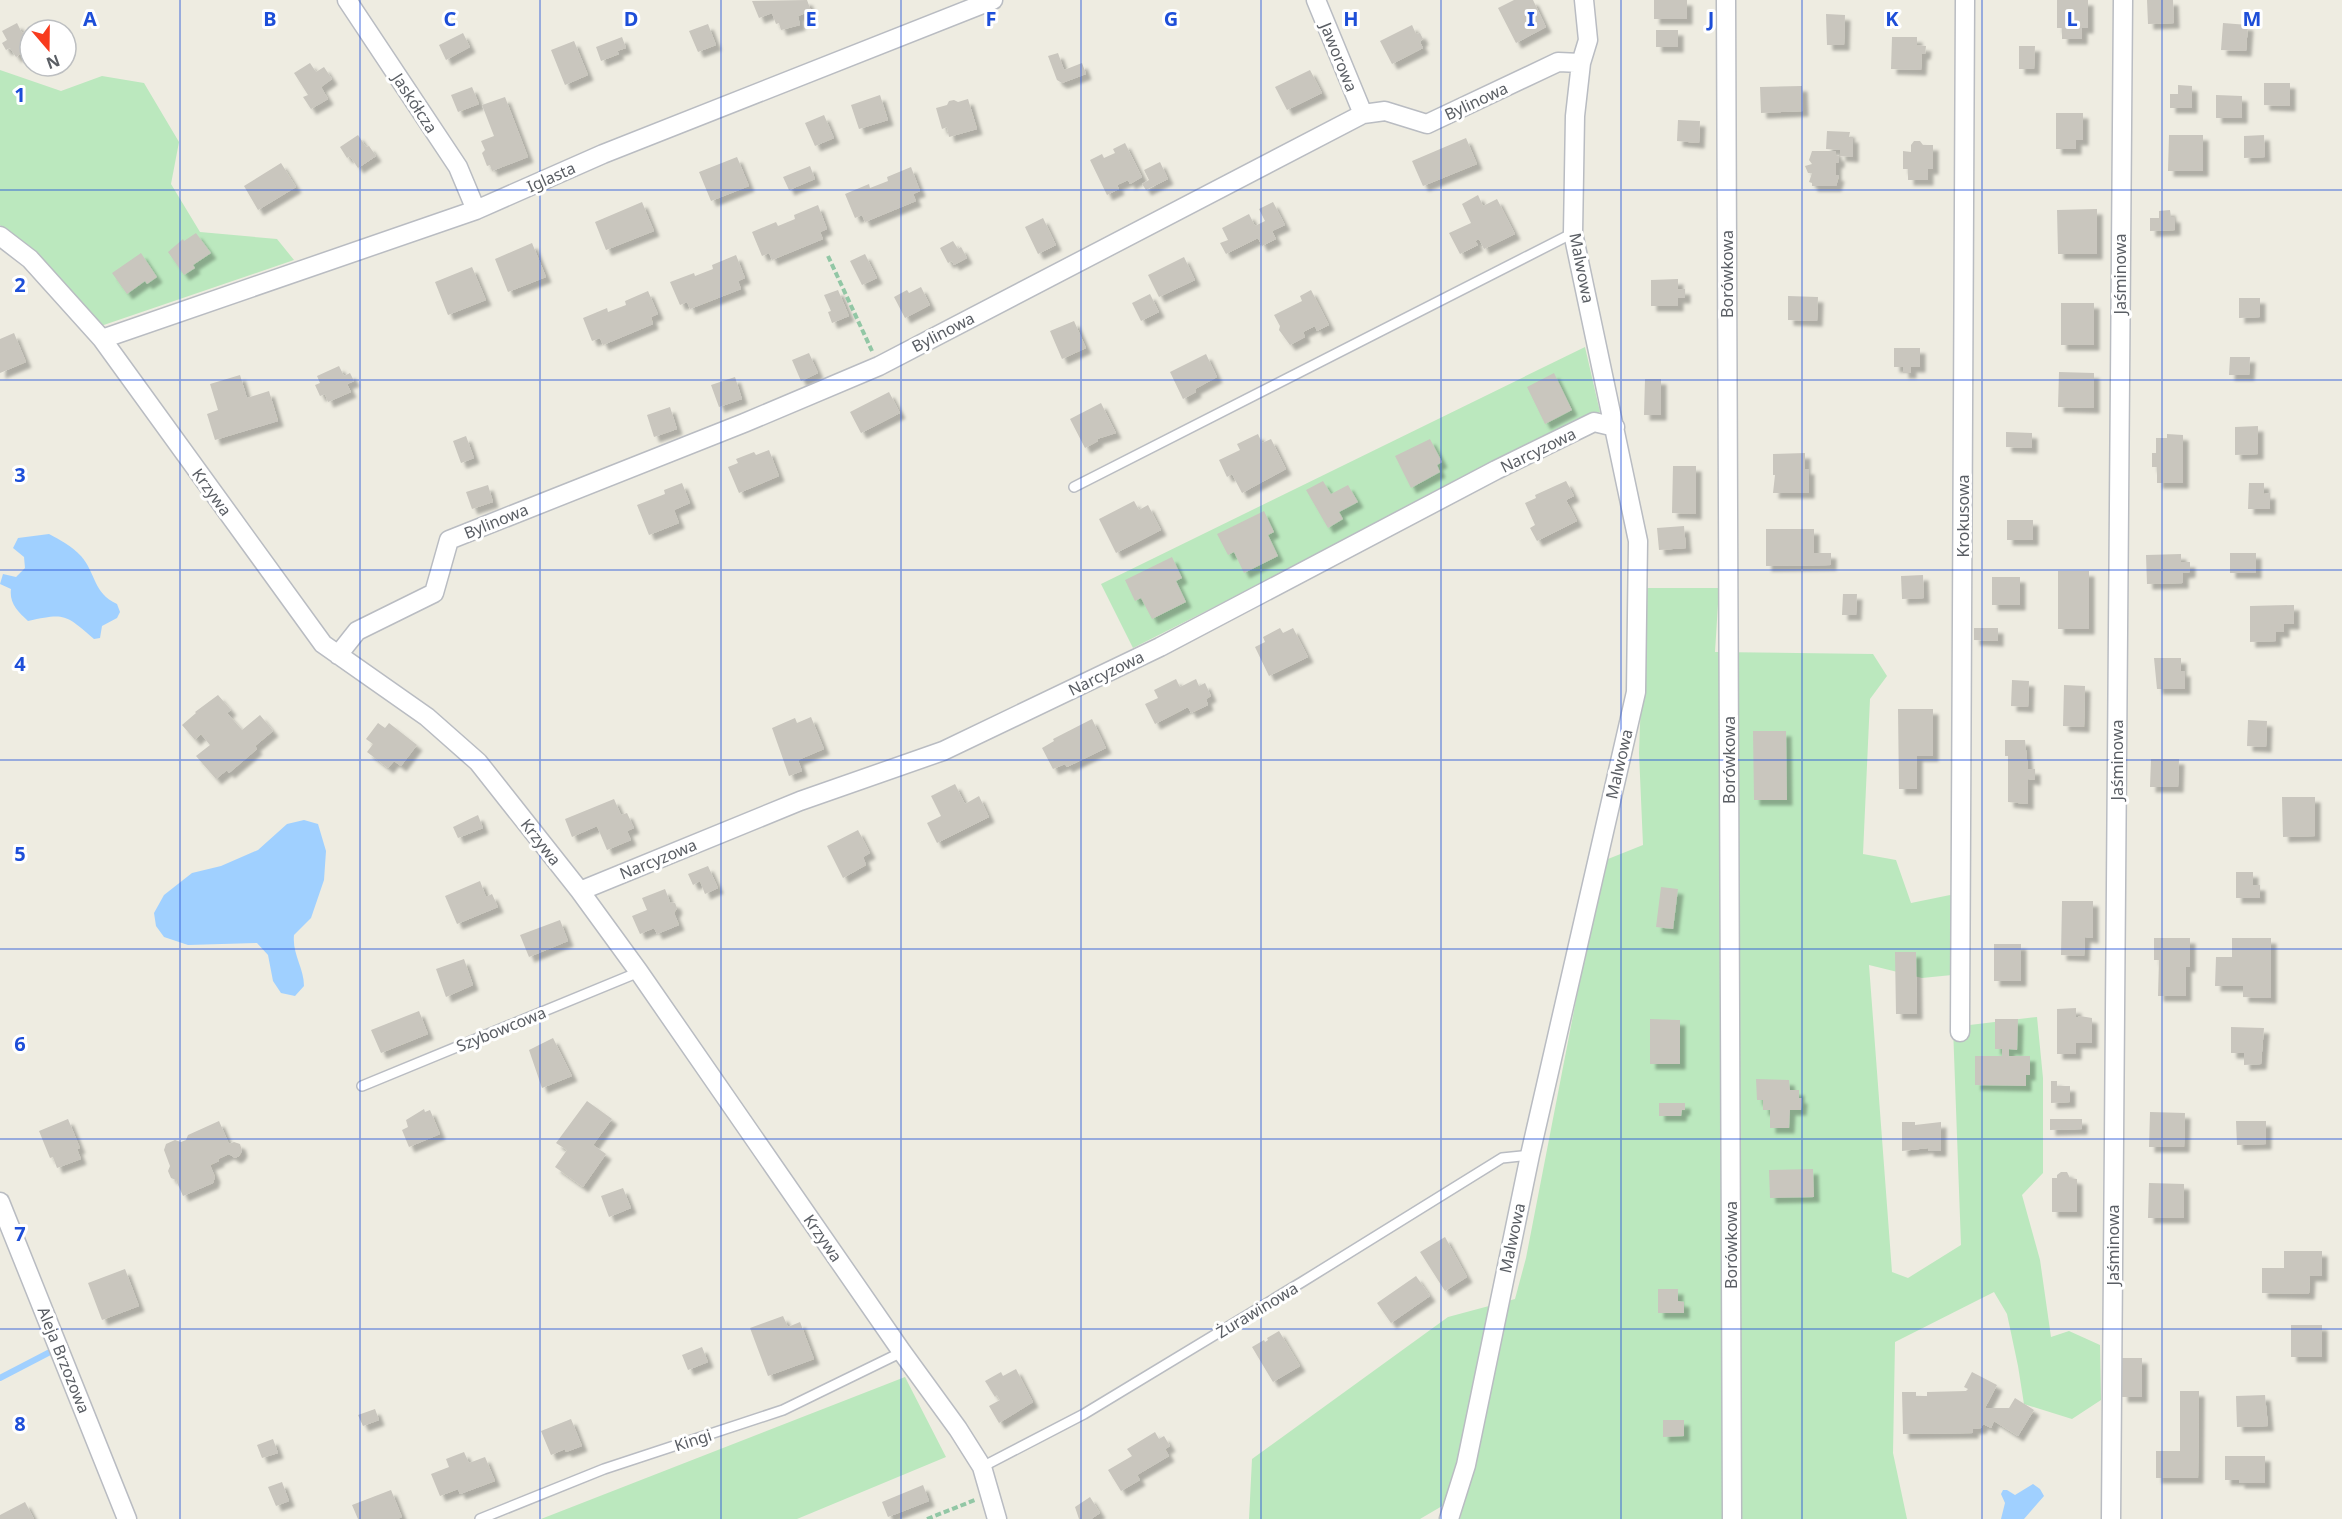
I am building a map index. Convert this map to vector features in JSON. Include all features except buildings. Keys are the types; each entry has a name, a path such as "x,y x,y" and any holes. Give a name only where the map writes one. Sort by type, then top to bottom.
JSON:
{"street":[{"name":"Jaskółcza","path":"347,0 458,167 476,210"},
{"name":"Iglasta","path":"102,339 476,210 603,154 993,0"},
{"name":"Jaworowa","path":"1316,0 1363,114"},
{"name":"Malwowa","path":"1449,1519 1466,1465 1530,1155 1636,693 1638,541 1573,233 1575,116 1581,63 1588,40 1584,0"},
{"name":"Borówkowa","path":"1726,0 1732,1519"},
{"name":"Krokusowa","path":"1960,1032 1965,0"},
{"name":"Jaśminowa","path":"2111,1519 2122,0"},
{"name":"Bylinowa","path":"338,655 357,631 434,593 449,540 744,423 879,366 1363,114 1385,111 1427,124 1558,62 1581,63"},
{"name":"Krzywa","path":"0,236 30,259 102,339 307,625 323,644 427,717 478,762 580,891 958,1429 982,1467 997,1519"},
{"name":"Narcyzowa","path":"580,891 800,801 943,751 1160,647 1496,470 1584,427 1594,423 1615,427"},
{"name":"Aleja Brzozowa","path":"0,1202 127,1519"}],"lane":[{"path":"1074,487 1573,233"},
{"name":"Szybowcowa","path":"362,1086 639,972"},
{"name":"Żurawinowa","path":"982,1467 1084,1414 1502,1158 1530,1155"},
{"name":"Kingi","path":"480,1519 604,1469 783,1410 902,1352"}],"path":[{"path":"828,256 879,366"},
{"path":"927,1519 990,1494"}],"green space":[{"path":"0,70 61,91 102,76 144,83 179,142 171,184 200,232 277,239 294,260 92,329 0,225"},
{"path":"1585,347 1600,412 1133,648 1101,584"},
{"path":"1645,588 1719,588 1715,652 1873,654 1887,676 1870,699 1863,854 1896,860 1911,903 1955,894 1962,974 1922,978 1869,965 1892,1272 1908,1278 1961,1245 1953,1027 2037,1017 2043,1078 2043,1173 2022,1195 2040,1260 2051,1337 2069,1331 2100,1345 2101,1400 2072,1419 2024,1404 2007,1314 1994,1292 1895,1342 1893,1453 1907,1519 1460,1519 1466,1492 1420,1519 1249,1519 1252,1459 1448,1317 1515,1299 1526,1258 1603,861 1643,845 1639,753"},
{"path":"905,1377 946,1457 797,1519 541,1519"}],"water":[{"path":"49,534 70,546 81,556 103,594 117,604 120,612 117,618 102,626 100,638 94,639 70,620 64,618 50,617 28,621 13,603 11,589 0,584 3,574 16,577 25,568 24,557 13,548 18,538"},
{"path":"304,820 318,824 326,851 324,880 311,918 294,935 304,986 295,996 281,993 273,981 268,955 257,943 188,945 164,937 156,926 154,913 164,895 192,873 221,866 258,850 287,824"},
{"path":"2033,1484 2044,1496 2024,1519 2001,1519 2005,1503 2001,1494 2003,1490 2015,1495"}],"waterway":[{"path":"0,1378 50,1352"}]}
